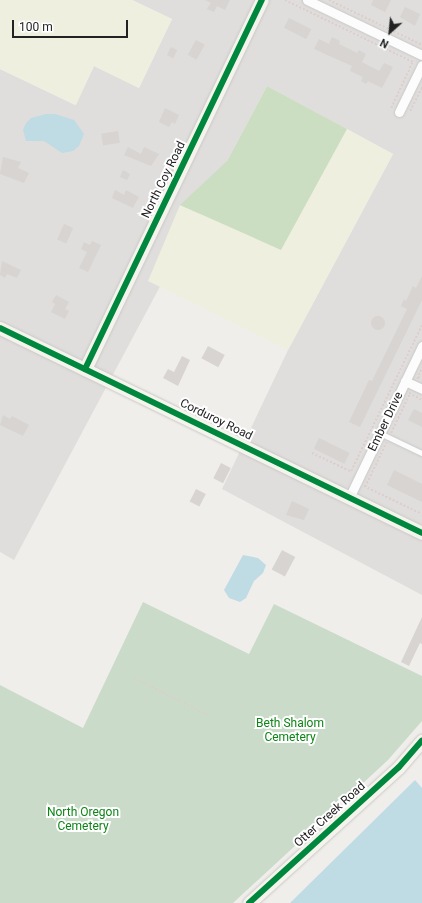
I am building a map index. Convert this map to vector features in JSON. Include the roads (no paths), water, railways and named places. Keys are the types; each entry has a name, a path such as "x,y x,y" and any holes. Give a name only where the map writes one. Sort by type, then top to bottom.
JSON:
{"street":[{"name":"North Coy Road","path":"85,369 262,0"},
{"path":"307,0 421,48"},
{"path":"395,110 418,63"},
{"name":"Corduroy Road","path":"0,328 422,533"},
{"name":"Ember Drive","path":"349,498 356,477 380,433 422,346"},
{"path":"405,381 422,389"},
{"name":"Otter Creek Road","path":"249,903 399,767 422,741"}],"lane":[{"path":"380,433 422,453"}],"water":[{"path":"46,114 55,114 74,120 84,134 79,146 73,151 62,153 44,141 26,141 23,130 26,123 31,118"},
{"path":"243,555 258,558 266,565 263,573 254,581 246,598 240,602 229,598 224,590"},
{"path":"415,780 422,788 422,903 290,903"}],"park label":[{"name":"Beth Shalom Cemetery","path":"290,731"},
{"name":"North Oregon Cemetery","path":"83,820"}]}
